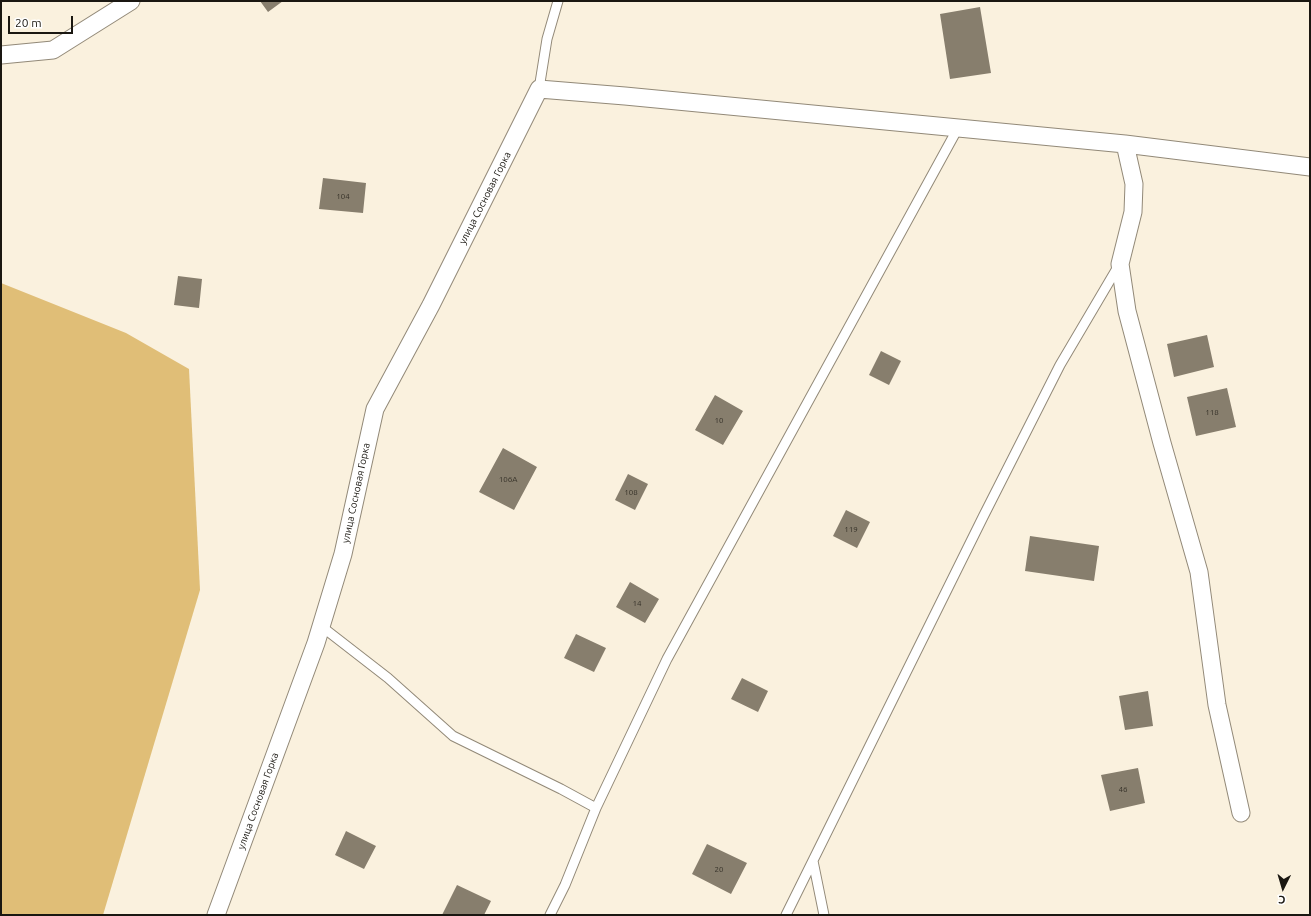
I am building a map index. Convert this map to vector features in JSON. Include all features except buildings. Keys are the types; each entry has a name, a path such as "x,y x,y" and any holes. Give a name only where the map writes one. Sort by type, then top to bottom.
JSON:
{"street":[{"path":"1,55 53,50 131,1"},
{"path":"539,89 1125,144 1310,167"},
{"name":"улица Сосновая Горка","path":"216,915 321,626 343,554 375,409 431,305 539,89"},
{"path":"1125,144 1134,184 1133,212 1120,264 1127,311 1162,443 1199,572 1217,704 1240,813"}],"lane":[{"path":"539,89 547,39 558,1"},
{"path":"550,915 565,885 596,808 667,659 958,128"},
{"path":"786,915 983,517 1057,372 1120,264"},
{"path":"321,626 388,678 453,736 561,789 596,808"},
{"path":"813,861 824,915"}],"shaded area":[{"path":"1,283 126,333 189,369 200,590 103,915 1,915"}]}
